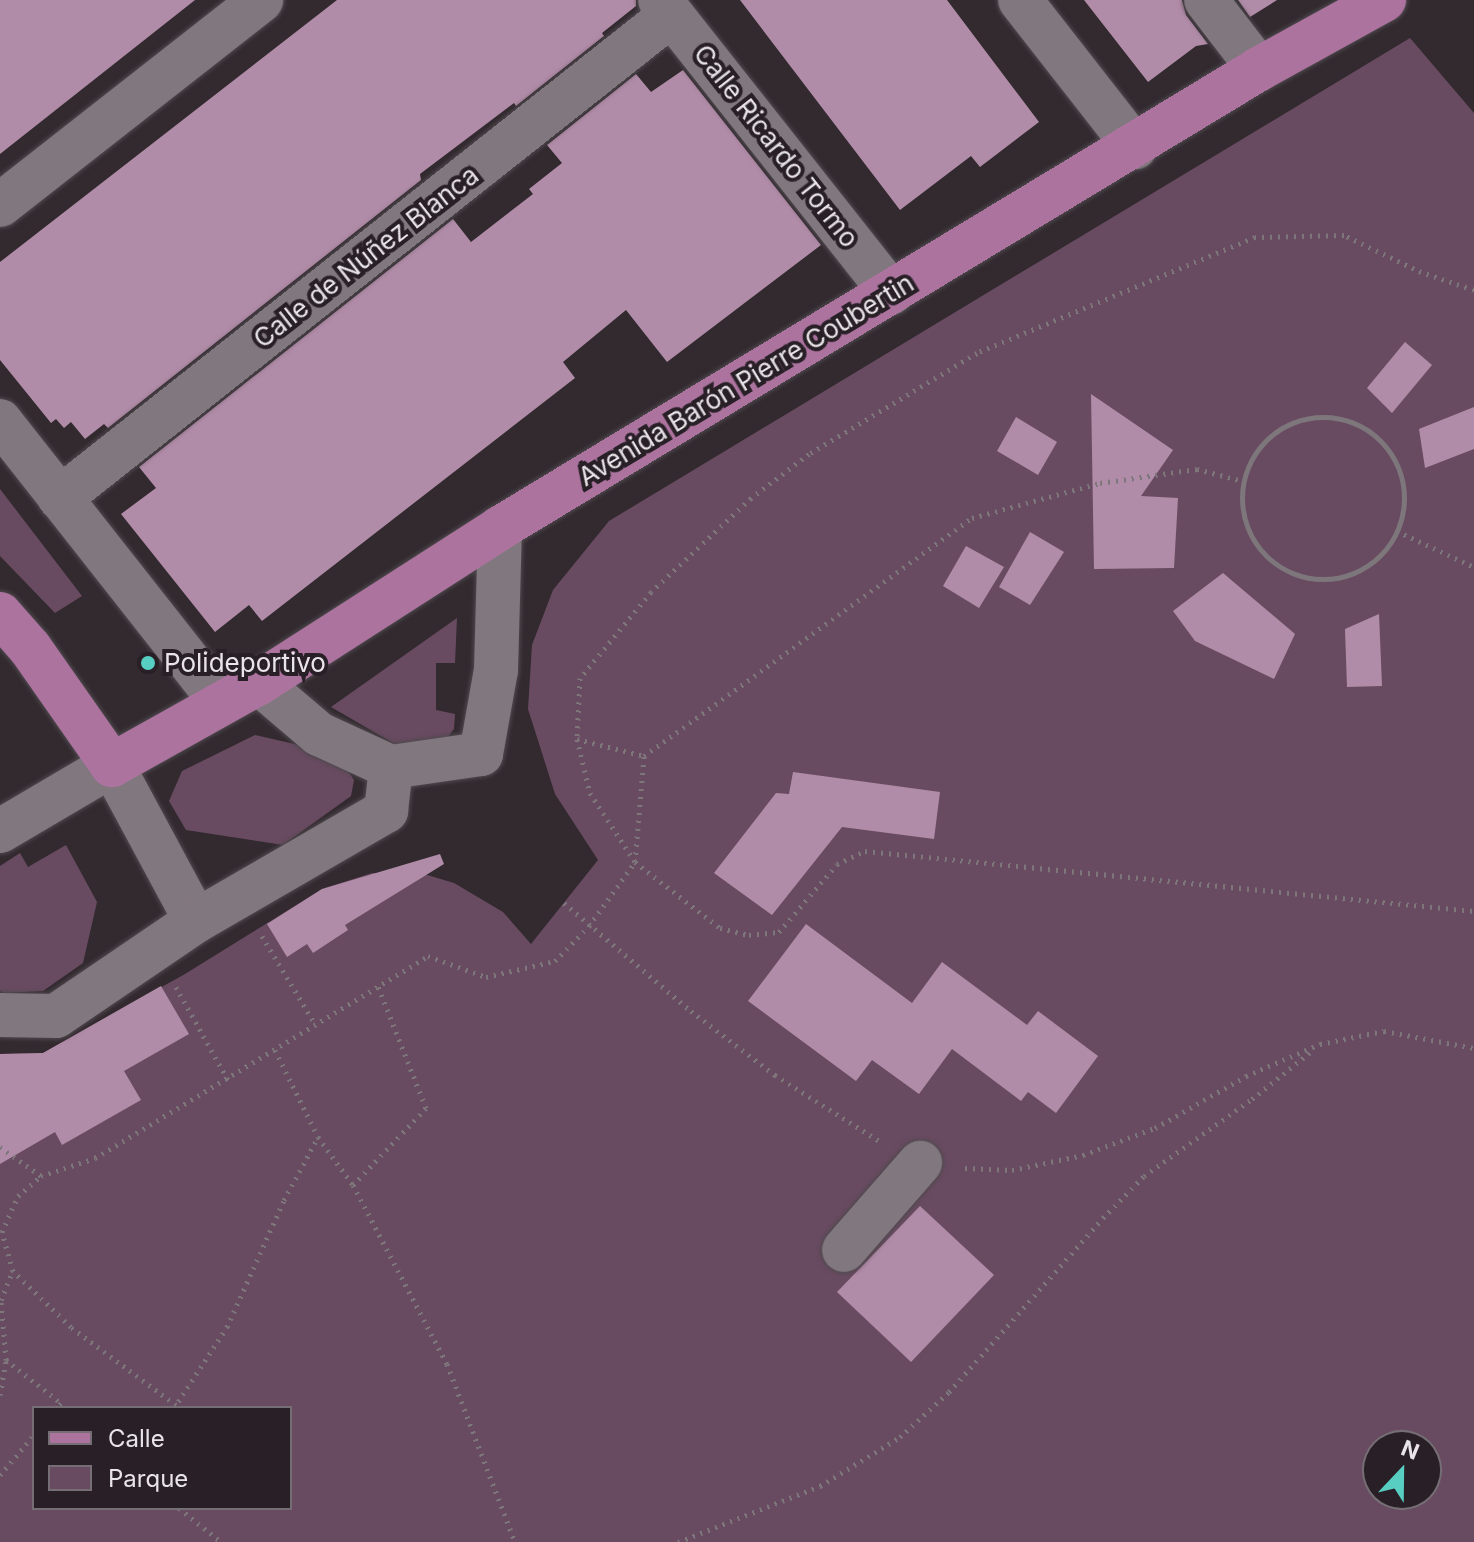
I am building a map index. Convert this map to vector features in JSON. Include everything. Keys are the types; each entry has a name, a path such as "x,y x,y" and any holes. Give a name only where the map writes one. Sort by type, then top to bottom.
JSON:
{"main road":[{"name":"Avenida Barón Pierre Coubertin","path":"112,765 220,701 259,683 500,528 1135,147 1259,69 1376,2"},
{"path":"0,614 30,648 112,765"}],"street":[{"path":"0,205 261,0"},
{"path":"1020,0 1135,147"},
{"path":"1206,0 1259,69"},
{"name":"Calle Ricardo Tormo","path":"666,7 891,293"},
{"name":"Calle de Núñez Blanca","path":"60,498 666,7"},
{"path":"0,421 220,701"},
{"path":"259,683 319,734 391,767 481,754 496,670 500,528"},
{"path":"0,831 112,765 196,921"},
{"path":"0,1015 56,1016 196,921 386,811 391,767"},
{"path":"844,1250 920,1163"}],"path":[{"path":"1474,290 1421,272 1344,235 1255,237 977,353 809,454 751,498 651,592 580,678 577,739 590,793 635,862 720,928 749,935 779,932 837,864 865,851 1474,911"},
{"path":"1321,416 1347,421 1372,433 1391,453 1402,478 1404,505 1397,531 1383,554 1362,570 1337,578 1311,578 1298,574 1264,555 1249,533 1242,507 1243,481 1252,456 1270,435 1294,421 1321,416"},
{"path":"174,1406 71,1327 13,1271 2,1232 18,1196 41,1176 95,1158 428,956 486,977 555,961 589,926 635,862 644,756 972,518 1100,483 1197,469 1243,481"},
{"path":"1397,531 1474,567"},
{"path":"577,739 644,756"},
{"path":"564,903 775,1075 862,1133 920,1163 1012,1170 1083,1155 1155,1128 1246,1076 1320,1044 1384,1031 1474,1048"},
{"path":"258,930 315,1024"},
{"path":"172,980 228,1080"},
{"path":"353,1185 426,1108 378,986"},
{"path":"678,1542 820,1486 900,1437 949,1392 1092,1229 1144,1176 1252,1099 1320,1044"},
{"path":"275,1050 318,1137 353,1185 447,1364 515,1542"},
{"path":"176,1406 227,1327 284,1200 318,1137"},
{"path":"0,1147 41,1176"},
{"path":"0,1395 6,1360 1,1300 13,1271"},
{"path":"6,1360 61,1403 58,1406"},
{"path":"0,1475 32,1437"},
{"path":"181,1510 221,1542"}],"green space":[{"path":"1410,38 1474,113 1474,1542 0,1542 0,1054 43,1053 185,974 322,889 372,873 424,874 454,883 503,912 531,944 598,860 555,794 528,709 532,645 553,590 609,521"},
{"path":"0,489 82,596 55,613 0,556"},
{"path":"457,618 455,663 436,663 436,710 455,714 454,729 443,743 405,750 331,707"},
{"path":"255,735 308,747 341,760 354,780 351,796 283,845 186,830 169,801 182,771"},
{"path":"66,845 97,902 83,963 43,991 4,993 0,991 0,866 20,853 28,867"}],"building":[{"path":"0,0 195,0 0,154"},
{"path":"337,0 636,0 636,6 602,33 604,36 516,106 514,103 420,174 421,180 108,428 104,424 85,439 71,422 64,428 56,419 51,423 0,360 0,262"},
{"path":"740,0 947,0 1039,122 980,167 971,156 900,210"},
{"path":"1084,0 1182,0 1186,15 1208,44 1196,46 1148,82"},
{"path":"1238,0 1277,0 1250,17"},
{"path":"683,70 821,245 667,362 626,310 563,362 575,378 262,621 249,605 215,632 121,514 156,488 139,467 453,219 471,242 533,194 529,189 562,163 547,145 636,74 651,92"},
{"path":"1405,342 1432,365 1392,413 1367,388"},
{"path":"1091,394 1173,450 1141,496 1178,498 1174,568 1094,569"},
{"path":"1474,407 1474,449 1425,468 1419,429"},
{"path":"1016,417 1057,442 1038,475 997,451"},
{"path":"1030,532 1064,552 1030,605 999,587"},
{"path":"966,546 1004,567 979,608 943,586"},
{"path":"1223,573 1295,634 1274,679 1195,641 1173,611"},
{"path":"1379,614 1382,686 1347,687 1345,629"},
{"path":"793,772 940,792 934,839 842,827 772,915 714,873 776,793 789,794"},
{"path":"440,854 444,864 345,925 348,930 313,953 307,944 287,957 267,924 322,889"},
{"path":"806,924 912,1003 942,962 1027,1025 1038,1011 1098,1056 1056,1113 1028,1092 1021,1101 952,1049 919,1094 872,1060 856,1081 748,1001"},
{"path":"161,986 189,1034 124,1071 141,1100 62,1145 55,1132 0,1164 0,1054 43,1053"},
{"path":"920,1206 994,1275 911,1362 837,1292"}],"place":[{"name":"Polideportivo","path":"148,663"}]}
